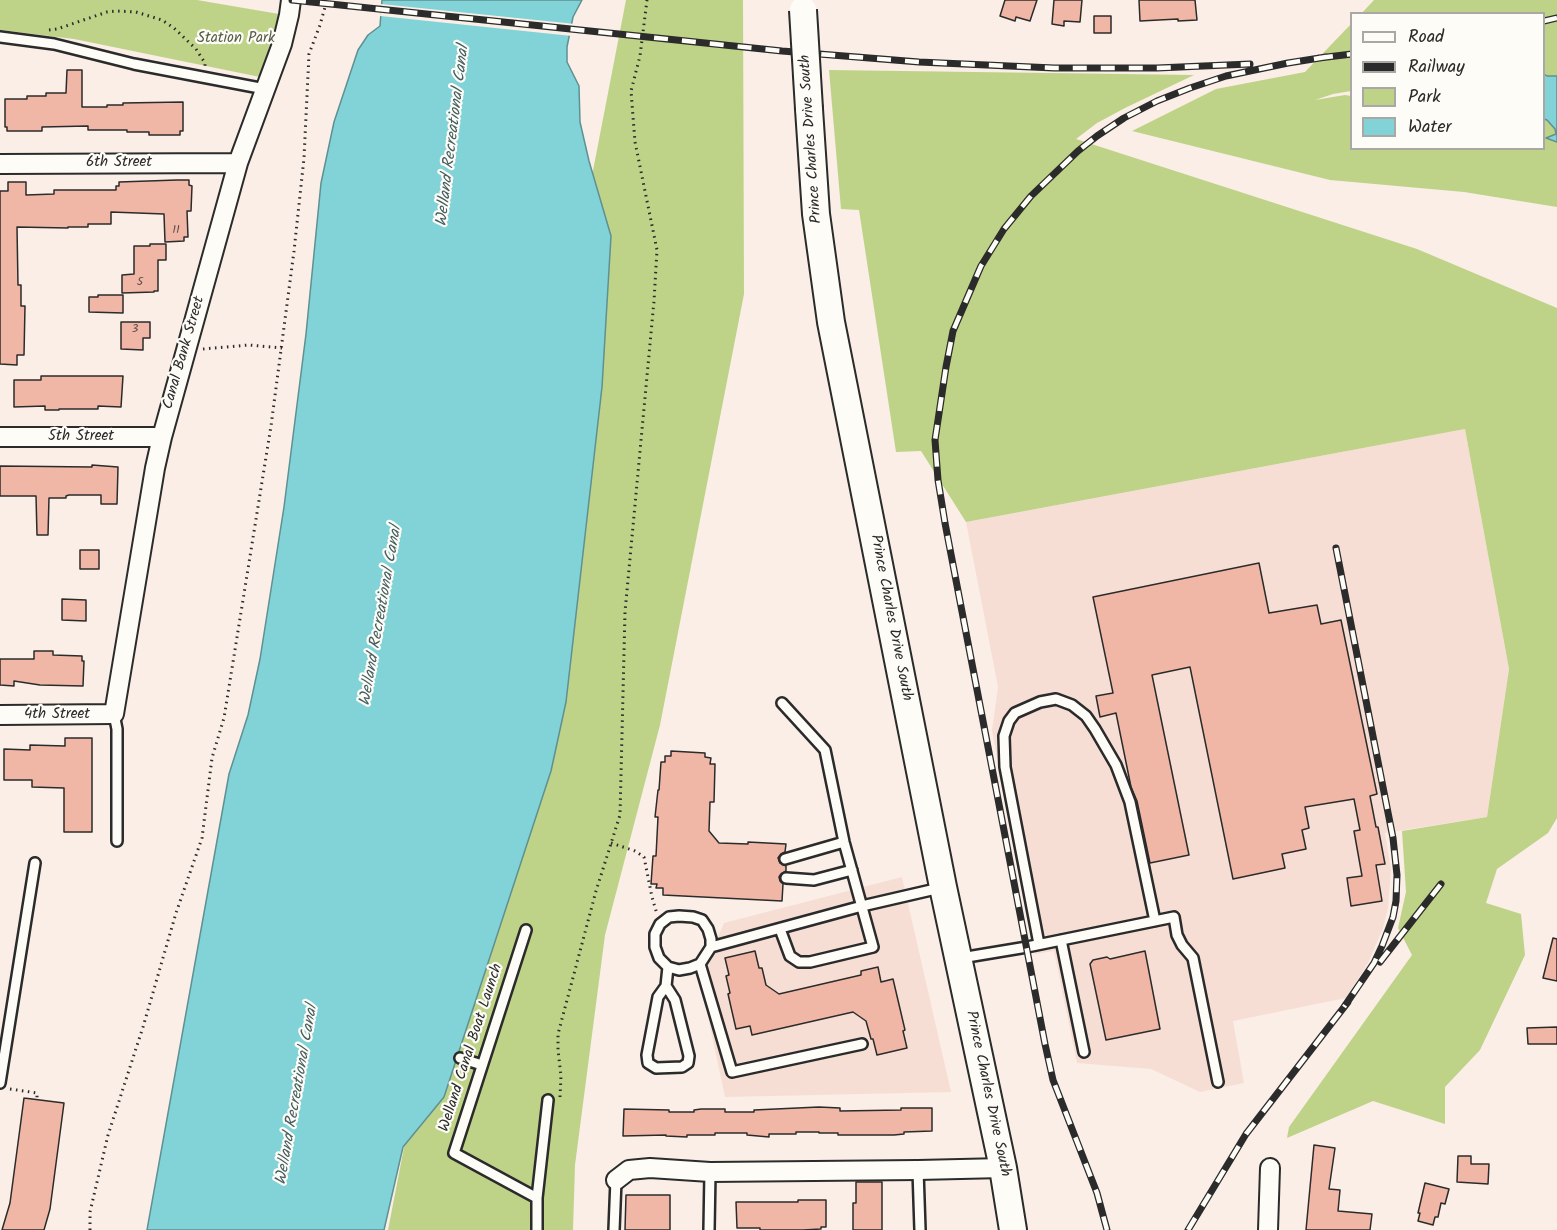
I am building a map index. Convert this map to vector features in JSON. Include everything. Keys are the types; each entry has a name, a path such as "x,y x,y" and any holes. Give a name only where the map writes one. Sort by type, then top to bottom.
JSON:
{"main road":[{"name":"Prince Charles Drive South","path":"803,5 816,214 831,322 943,887 1003,1167 1013,1230"}],"street":[{"name":"Canal Bank Street","path":"114,714 162,437 237,163 282,44 291,0"},
{"name":"6th Street","path":"0,164 237,163"},
{"name":"5th Street","path":"0,437 162,437"},
{"name":"4th Street","path":"0,715 114,714"},
{"path":"616,1180 629,1170 650,1167 710,1172 1003,1167"},
{"path":"1268,1230 1270,1167"}],"lane":[{"path":"0,37 54,44 134,64 265,89"},
{"path":"1039,944 1005,767 1004,736 1009,721 1015,713 1040,702 1056,699 1072,705 1086,716 1116,765 1130,802 1155,921"},
{"path":"780,929 789,956 799,962 810,962 873,947 844,842 825,750 782,703"},
{"path":"114,714 117,729 117,840"},
{"path":"785,859 844,842"},
{"path":"0,1083 35,863"},
{"path":"786,878 814,880 852,870"},
{"path":"711,947 862,906 943,887"},
{"path":"679,916 702,920 708,929 711,947 700,964 679,970 668,967 659,958 655,947 660,924 669,917 679,916"},
{"path":"958,959 1174,917 1177,935 1192,958 1218,1082"},
{"name":"Welland Canal Boat Launch","path":"526,930 454,1153 537,1198"},
{"path":"1061,940 1084,1052"},
{"path":"700,964 732,1072 862,1044"},
{"path":"666,986 675,1000 689,1056 688,1064 682,1067 656,1068 648,1064 647,1055 658,997 666,986 668,967"},
{"path":"460,1058 482,1065"},
{"path":"537,1230 537,1198 548,1100"},
{"path":"918,1170 920,1230"},
{"path":"709,1230 710,1172"},
{"path":"614,1230 616,1180"}],"path":[{"path":"90,1230 90,1212 108,1135 143,1027 176,913 202,838 212,759 224,718 272,426 294,251 309,54 327,0"},
{"path":"558,1034 596,891 620,815 624,612 657,250 635,142 631,91 640,56 647,0"},
{"path":"43,31 57,29 107,12 125,10 148,15 174,27 189,41 205,63 204,77"},
{"path":"186,351 249,345 282,348"},
{"path":"611,843 635,851 644,857 660,924"},
{"path":"9,1089 38,1093 37,1100"}],"shaded area":[{"path":"1465,429 1509,669 1487,817 1385,833 1391,869 1388,908 1383,928 1368,963 1346,998 1233,1021 1244,1083 1200,1092 1151,1069 1077,1063 1054,951 1035,954 992,731 998,687 966,522"},
{"path":"902,877 951,1092 725,1097 700,979 724,923"}],"green space":[{"name":"Station Park","path":"0,0 197,0 279,14 260,77 74,39 0,30"},
{"path":"626,0 743,0 744,294 660,725 605,935 575,1165 573,1230 388,1230"},
{"path":"1374,0 1557,0 1557,76 1545,75 1545,12 1363,12"},
{"path":"1350,25 1350,91 1315,100 1350,96 1350,150 1545,150 1545,119 1547,120 1555,129 1556,135 1547,138 1557,142 1557,207 1464,192 1330,180 1132,131 1216,89 1305,72"},
{"path":"829,70 1194,75 1097,123 1076,139 1417,249 1557,308 1557,818 1548,833 1497,869 1486,903 1521,914 1525,955 1480,1050 1445,1087 1445,1124 1373,1101 1287,1138 1289,1127 1412,955 1398,928 1406,892 1402,831 1487,817 1509,669 1465,429 966,522 921,451 896,452 859,210 841,209"}],"water":[{"name":"Welland Recreational Canal","path":"382,0 582,0 573,17 567,47 567,62 579,86 580,122 611,236 602,387 566,702 551,771 444,1097 403,1147 384,1230 147,1230 229,774 248,715 260,659 284,507 306,334 321,183 334,122 358,50 368,35 380,26"},
{"path":"1545,75 1557,76 1557,142 1546,138 1556,134 1555,129 1545,119"}],"pier":[{"path":"381,4 575,24 572,36 380,16"}],"building":[{"path":"1005,0 1037,0 1030,21 1016,17 1015,21 1000,16"},
{"path":"1054,0 1082,0 1080,22 1064,21 1064,26 1052,24"},
{"path":"1139,0 1195,0 1197,20 1140,21"},
{"path":"1094,16 1111,16 1111,33 1094,33"},
{"path":"67,70 82,70 82,107 107,107 107,105 123,105 123,103 183,102 183,131 180,131 180,135 149,135 149,132 127,132 127,130 88,130 88,126 42,127 42,131 7,131 5,99 27,99 27,96 46,96 46,93 66,93"},
{"path":"189,180 189,185 192,186 191,211 187,211 188,237 184,237 184,241 165,242 164,214 111,212 111,224 88,224 88,227 68,228 17,227 18,285 21,285 21,306 25,306 24,355 17,355 17,365 0,364 0,191 8,191 8,182 26,182 26,195 54,194 54,190 116,190 119,182"},
{"path":"150,244 166,244 166,260 158,260 158,291 122,293 122,275 134,274 134,246 150,246"},
{"path":"98,295 123,295 123,313 89,312 89,297 98,297"},
{"path":"121,322 150,322 150,338 143,338 143,350 121,349"},
{"path":"41,376 123,376 121,407 98,406 98,409 45,410 45,406 14,407 14,380 41,380"},
{"path":"92,465 118,467 117,504 101,504 101,495 69,495 66,498 49,498 48,535 37,535 36,496 0,496 0,466 92,467"},
{"path":"80,550 99,550 99,569 80,569"},
{"path":"1259,563 1269,613 1317,605 1321,624 1341,620 1377,794 1370,796 1385,864 1376,865 1382,901 1351,906 1347,878 1362,876 1354,831 1360,830 1354,799 1305,807 1309,828 1302,830 1306,849 1282,854 1285,868 1233,879 1190,667 1152,675 1189,855 1150,863 1116,713 1100,717 1096,696 1113,693 1093,597"},
{"path":"62,599 86,600 86,621 62,620"},
{"path":"34,651 53,651 53,655 82,656 82,661 84,661 83,686 40,685 14,681 14,686 0,685 0,659 34,659"},
{"path":"65,738 92,738 92,832 64,832 64,788 32,787 32,780 4,780 4,749 30,750 30,745 65,746"},
{"path":"671,751 705,753 705,757 711,758 710,764 715,764 714,802 710,802 709,831 719,843 786,844 785,852 778,858 780,863 786,866 786,871 779,877 783,884 782,901 663,895 663,888 656,888 657,884 651,884 653,856 656,856 658,817 655,817 661,762 665,762 665,756 671,756"},
{"path":"1553,938 1557,939 1557,981 1543,978"},
{"path":"755,951 766,985 779,994 861,975 861,971 878,967 881,982 893,979 907,1048 877,1055 866,1021 853,1012 752,1035 750,1026 736,1029 728,994 730,993 726,976 729,975 725,958"},
{"path":"1145,951 1160,1029 1106,1040 1090,964 1093,960 1107,957 1110,959"},
{"path":"1557,1027 1557,1044 1528,1044 1527,1028"},
{"path":"24,1098 64,1103 50,1209 44,1230 2,1230 10,1203"},
{"path":"840,1108 840,1111 932,1108 932,1131 904,1132 904,1134 894,1135 796,1132 796,1134 769,1134 769,1137 747,1135 747,1133 715,1133 715,1135 687,1135 687,1137 623,1136 624,1109 694,1112 694,1110 701,1109 725,1109 725,1112 754,1112 754,1110"},
{"path":"1314,1145 1335,1148 1329,1189 1340,1190 1338,1211 1372,1214 1370,1230 1306,1230"},
{"path":"1458,1156 1471,1156 1471,1164 1489,1164 1488,1184 1457,1182"},
{"path":"856,1182 882,1182 882,1230 853,1230"},
{"path":"1425,1183 1449,1189 1445,1204 1441,1203 1438,1217 1435,1217 1433,1225 1418,1221"},
{"path":"626,1195 670,1195 670,1230 625,1230"},
{"path":"798,1200 826,1200 826,1227 803,1230 737,1228 736,1202 798,1202"}],"railway":[{"path":"292,0 782,51 919,62 1054,68 1157,68 1250,64"},
{"path":"1545,21 1557,18"},
{"path":"1319,58 1350,54"},
{"path":"1107,1230 1097,1193 1053,1080 945,523 938,480 935,440 946,367 953,331 981,266 1004,229 1031,196 1078,151 1124,118 1157,101 1190,88 1226,76 1326,57"},
{"path":"1336,548 1393,838 1397,875 1393,917 1382,946 1374,963 1344,1007"},
{"path":"1380,962 1441,884"},
{"path":"1188,1230 1246,1134 1348,1002"}]}
